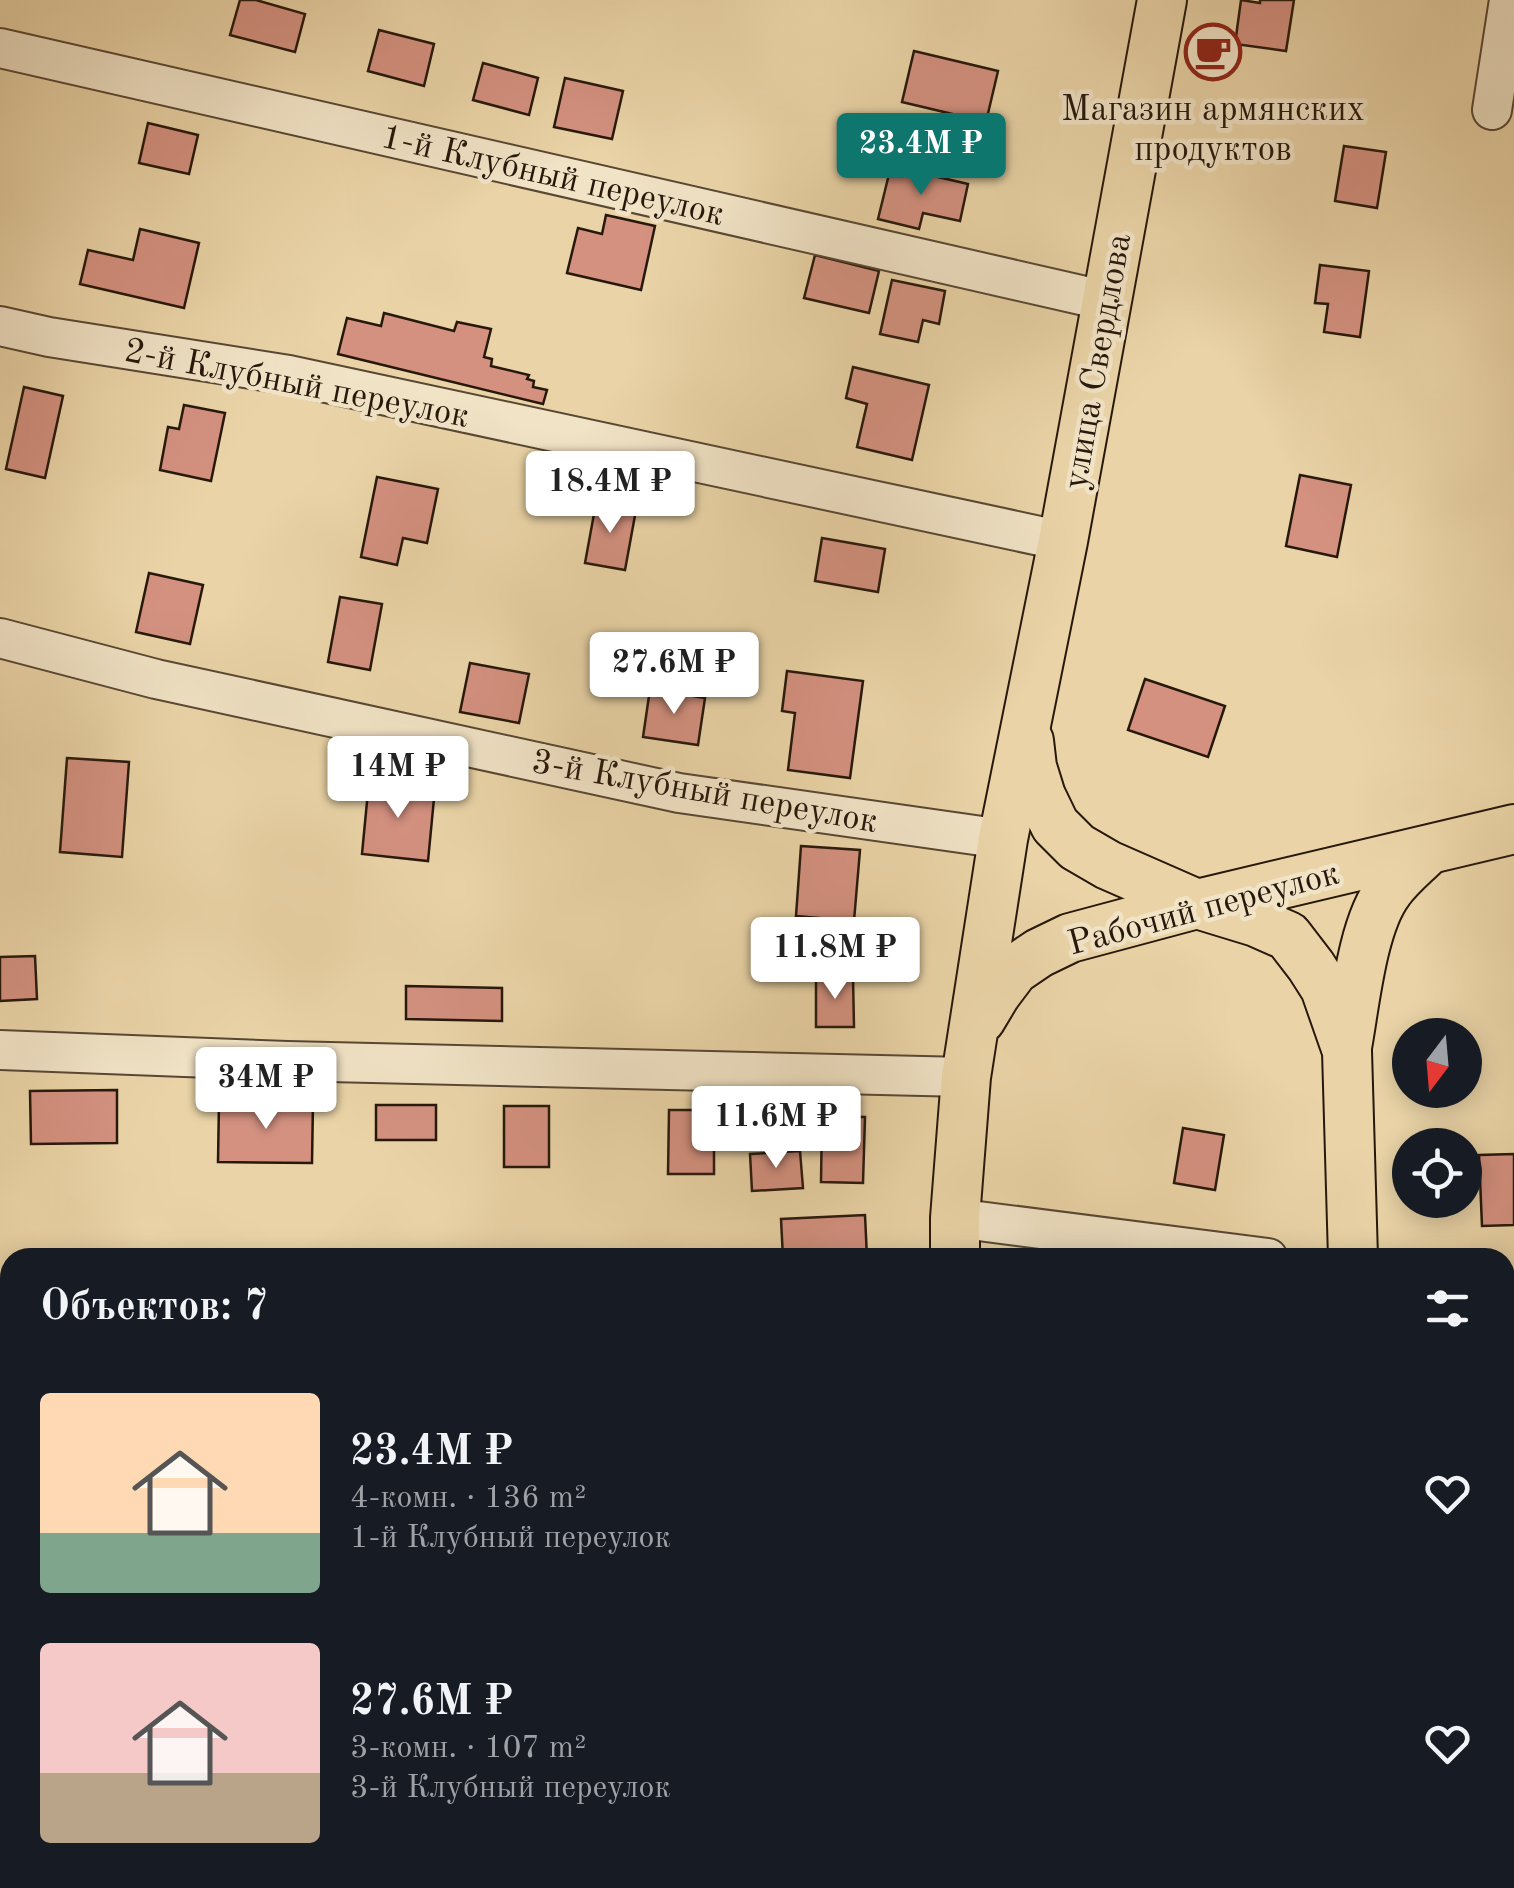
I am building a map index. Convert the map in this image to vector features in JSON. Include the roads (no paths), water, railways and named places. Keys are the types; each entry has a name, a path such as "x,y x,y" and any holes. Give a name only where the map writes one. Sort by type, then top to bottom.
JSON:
{"main road":[{"name":"улица Свердлова","path":"955,1238 966,1077 1003,839 1063,541 1162,0"},
{"name":"улица Свердлова","path":"1026,722 1032,767 1041,796 1056,824 1078,847 1108,866 1197,904 1288,936 1325,988 1346,1051 1353,1248"},
{"name":"Рабочий переулок","path":"966,1077 982,1016 1014,970 1070,938 1514,829"},
{"path":"1346,1051 1365,947 1375,920 1387,892 1426,851"}],"street":[{"path":"1492,110 1509,0"},
{"name":"1-й Клубный переулок","path":"0,48 1107,301"},
{"name":"2-й Клубный переулок","path":"0,326 289,375 1063,541"},
{"name":"3-й Клубный переулок","path":"0,638 156,679 680,792 1003,839"},
{"path":"0,1050 966,1077"},
{"path":"955,1238 1112,1248"}],"place":[{"name":"Магазин армянских продуктов","path":"1213,52"}]}
